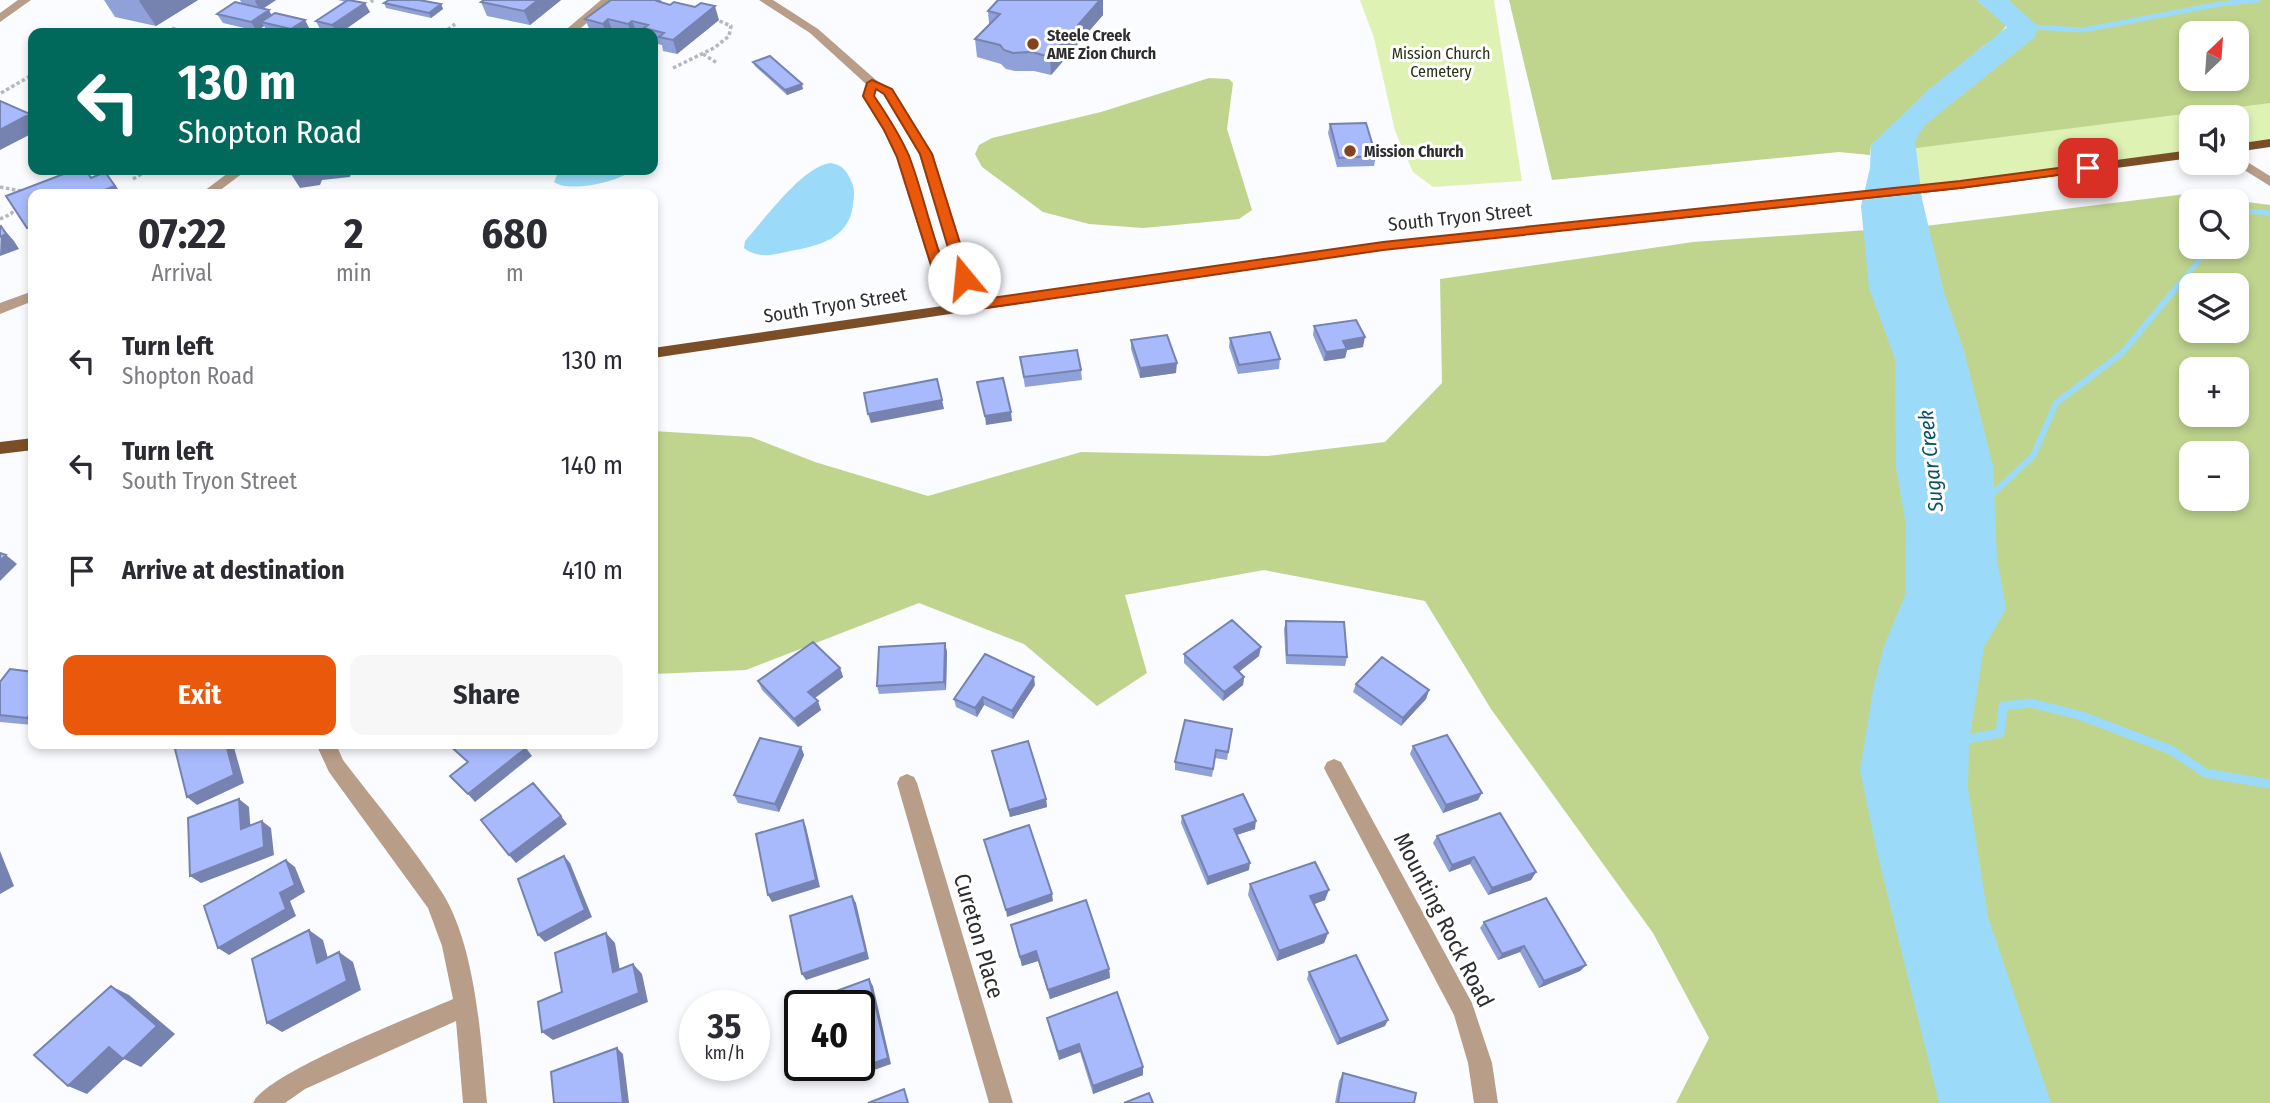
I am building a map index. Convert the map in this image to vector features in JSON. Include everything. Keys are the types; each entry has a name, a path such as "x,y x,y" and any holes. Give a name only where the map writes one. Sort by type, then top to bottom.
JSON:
{"main road":[{"path":"2249,146 2270,142"},
{"name":"South Tryon Street","path":"658,352 1383,246 1960,185 2179,156"},
{"path":"0,448 28,444"}],"street":[{"path":"0,19 25,0"},
{"path":"574,28 608,0"},
{"path":"765,0 822,38 872,83 888,92 926,154 964,278 959,307"},
{"path":"872,83 869,96 903,157 942,281 959,307"},
{"path":"2249,168 2270,182"},
{"path":"214,189 233,175"},
{"path":"0,309 28,298"},
{"path":"328,749 336,766 436,902 453,946 466,1005 475,1103"},
{"name":"Mounting Rock Road","path":"1334,768 1464,1011 1480,1063 1486,1103"},
{"name":"Cureton Place","path":"906,783 1001,1103"},
{"path":"265,1103 297,1081 466,1005"}],"path":[{"path":"673,68 723,42 732,31 727,22 711,18"},
{"path":"450,28 455,24"},
{"path":"702,54 717,63"},
{"path":"1,93 28,77"},
{"path":"133,179 140,175"},
{"path":"0,187 25,191 27,197"},
{"path":"0,219 22,204"}],"green space":[{"name":"Mission Church Cemetery","path":"1360,0 1494,0 1522,181 1433,187 1413,172 1395,131 1374,38"},
{"path":"1509,0 1977,0 2007,25 1997,37 1983,46 1871,145 1870,155 1839,152 1552,180"},
{"path":"1989,0 2270,0 2270,103 2249,106 2179,105 2179,115 1901,150 1906,135 2021,26"},
{"path":"2270,0 2270,143 2249,146 2249,105 2179,105 2179,156 1900,191 1906,135 2179,34 2179,91 2249,91 2249,21 2213,21"},
{"path":"1209,78 1229,79 1233,83 1227,129 1252,210 1239,219 1143,228 1089,224 1043,212 982,167 975,154 979,145 992,138 1101,112"},
{"path":"2179,195 2179,259 2249,259 2249,202 2270,205 2270,1103 1676,1103 1709,1038 1653,933 1491,709 1425,601 1264,570 1125,595 1147,673 1097,706 1024,644 919,603 746,670 658,674 658,431 751,437 815,462 928,496 1081,452 1267,456 1385,442 1442,383 1440,279 1693,242 1925,226"}],"water":[{"name":"Sugar Creek","path":"1977,0 2009,0 2038,27 2035,37 1926,124 1915,140 1922,199 1944,292 1964,351 1993,466 1997,559 2006,609 1984,647 1969,741 1968,789 1988,917 2051,1103 1939,1103 1876,848 1860,770 1873,690 1884,646 1905,595 1906,525 1896,468 1895,359 1869,288 1861,206 1870,168 1871,145 1929,89 2007,27"},
{"path":"830,163 844,169 854,188 851,216 839,232 822,243 778,254 760,255 744,248 745,241 796,184 819,167"},
{"path":"557,175 624,175 594,185 570,186 554,182"}],"building":[{"path":"348,0 365,3 332,25 316,21"},
{"path":"389,0 419,0 441,4 429,13 384,3"},
{"path":"538,0 524,11 481,2"},
{"path":"611,0 658,0 670,5 674,2 695,7 701,3 715,6 673,40 659,37 664,33 658,32 658,28 644,28 648,25 632,21 628,24 608,19 603,24 585,19"},
{"name":"Steele Creek AME Zion Church","path":"998,0 1100,0 1050,57 1032,52 1013,53 1004,50 1000,45 975,39 1000,14 988,11"},
{"path":"235,2 269,10 251,22 217,14"},
{"path":"275,13 305,20 293,28 261,22"},
{"path":"770,56 802,84 785,90 753,62"},
{"path":"0,101 28,113 28,115 0,130"},
{"path":"1366,123 1376,156 1339,158 1330,124"},
{"path":"61,175 89,175 91,178 107,175 115,186 107,189 28,189 27,228 6,196"},
{"path":"0,227 6,234 0,237"},
{"path":"1356,320 1365,337 1343,341 1347,349 1326,352 1314,326"},
{"path":"1270,332 1280,359 1239,365 1230,338"},
{"path":"1167,335 1177,363 1140,368 1131,340"},
{"path":"1077,350 1081,370 1024,377 1020,357"},
{"path":"1003,378 1011,412 985,416 977,382"},
{"path":"937,379 942,400 868,414 864,393"},
{"path":"1232,620 1261,647 1234,667 1244,677 1224,692 1184,654"},
{"path":"1286,621 1344,622 1347,657 1287,655"},
{"path":"813,642 840,668 808,692 818,701 794,719 758,681"},
{"path":"945,643 944,682 877,686 879,647"},
{"path":"985,654 1034,677 1012,711 983,697 975,708 954,699"},
{"path":"1382,657 1429,690 1403,718 1356,684"},
{"path":"10,669 28,671 27,718 0,715 0,682"},
{"path":"1185,720 1232,729 1228,752 1216,750 1213,769 1175,762"},
{"path":"1447,735 1482,793 1446,805 1413,746"},
{"path":"760,738 801,747 775,804 734,795"},
{"path":"1028,741 1046,799 1009,810 992,751"},
{"path":"175,749 227,749 234,775 187,797"},
{"path":"454,749 525,749 468,794 450,776 468,762"},
{"path":"533,783 561,816 509,855 481,820"},
{"path":"1243,794 1256,821 1234,829 1250,863 1208,877 1182,816"},
{"path":"239,799 241,829 262,821 264,847 190,876 188,818"},
{"path":"1500,813 1536,872 1492,888 1474,857 1452,865 1437,836"},
{"path":"803,820 816,880 768,895 756,834"},
{"path":"1029,825 1052,894 1006,910 984,840"},
{"path":"564,856 585,910 538,935 518,879"},
{"path":"286,860 295,885 280,893 286,909 218,948 204,906"},
{"path":"1315,862 1329,890 1310,896 1328,933 1279,951 1250,884"},
{"path":"852,896 866,952 802,974 790,916"},
{"path":"1546,898 1586,965 1544,981 1524,946 1502,954 1484,922"},
{"path":"1086,900 1109,969 1048,990 1036,951 1020,957 1011,925"},
{"path":"309,930 317,963 339,952 347,981 267,1023 252,959"},
{"path":"606,933 613,972 633,964 639,993 542,1032 538,1002 562,992 555,953"},
{"path":"1356,955 1388,1020 1340,1039 1309,972"},
{"path":"869,979 872,990 839,990"},
{"path":"111,986 157,1026 123,1059 109,1047 68,1086 34,1055"},
{"path":"1117,992 1143,1067 1093,1086 1079,1044 1058,1052 1047,1018"},
{"path":"875,1004 888,1058 875,1063"},
{"path":"617,1048 623,1103 554,1103 551,1072"},
{"path":"1343,1073 1416,1093 1414,1103 1338,1103"},
{"path":"904,1089 908,1103 868,1103"},
{"path":"1149,1093 1153,1103 1124,1103"}],"waterway":[{"path":"2031,27 2083,30 2220,4 2258,0"},
{"path":"2249,211 2270,213"},
{"path":"2188,273 2200,259"},
{"path":"1987,499 2033,456 2056,403 2122,353 2179,284"},
{"path":"1962,740 2000,733 2003,706 2031,703 2079,715 2171,750 2205,773 2270,784"}],"place":[{"name":"Steele Creek AME Zion Church","path":"1033,44"},
{"name":"Mission Church","path":"1350,151"}],"route":[{"path":"964,278 919,139 888,92 872,83 869,96 903,157 942,281 959,307 1383,246 1960,185 2088,168"}]}
